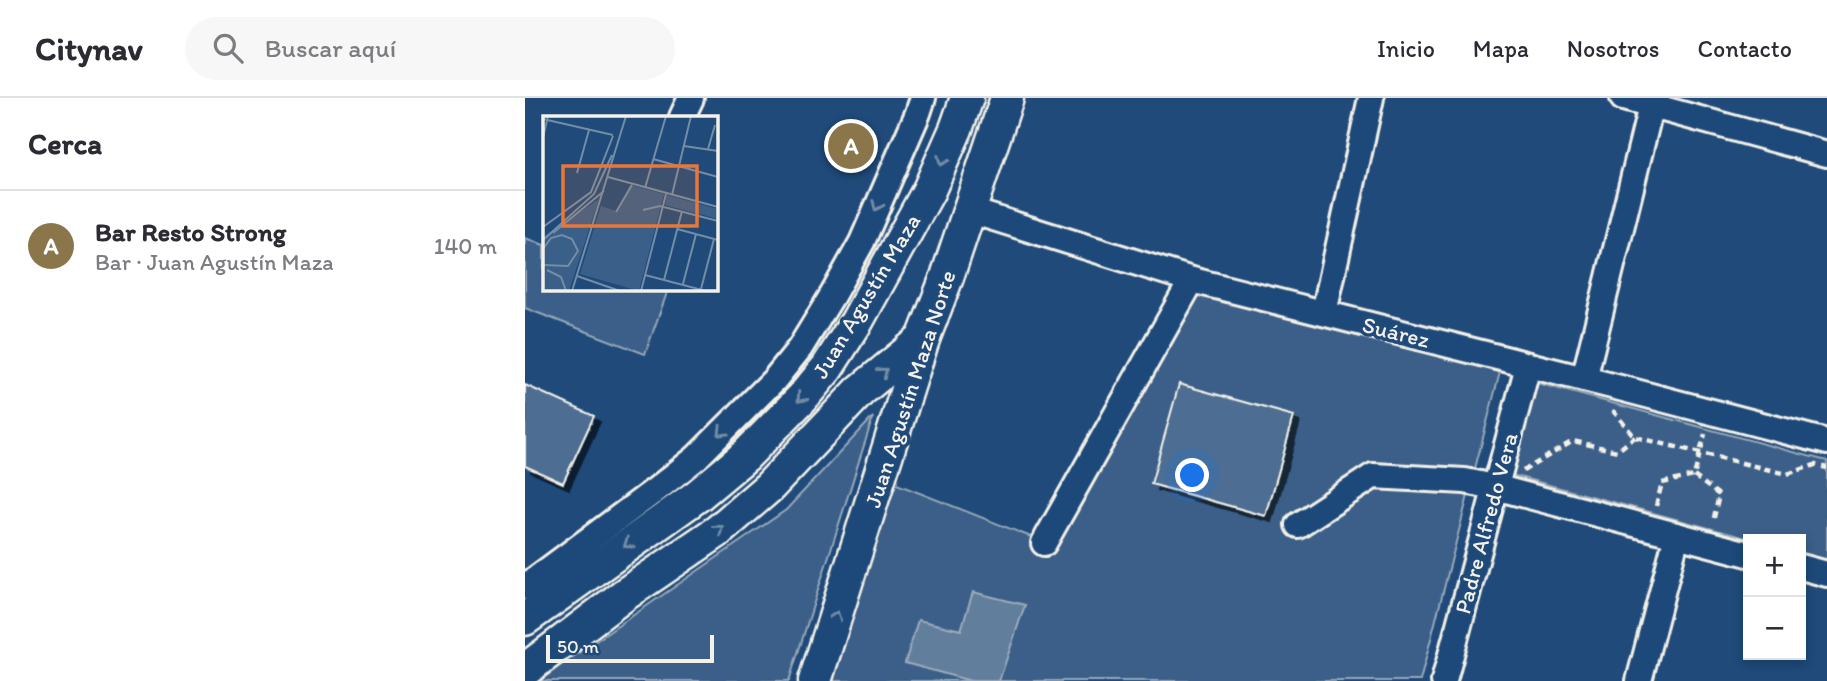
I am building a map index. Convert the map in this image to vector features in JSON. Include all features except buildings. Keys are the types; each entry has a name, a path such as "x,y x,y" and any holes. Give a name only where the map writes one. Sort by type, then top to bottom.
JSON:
{"main road":[{"name":"Juan Agustín Maza","path":"525,619 697,496 745,456 802,398 827,368 857,321 929,190 967,98"},
{"name":"Juan Agustín Maza Norte","path":"815,681 923,339 947,277 1007,98"},
{"name":"Juan Agustín Maza","path":"525,670 624,595 718,531 769,488 860,391 923,339"}],"street":[{"path":"682,116 691,98"},
{"path":"525,587 696,457 775,379 800,348 862,242 923,98"},
{"path":"1324,313 1371,98"},
{"path":"1623,98 1652,102 1827,154"},
{"path":"1584,379 1652,102"},
{"name":"Suárez","path":"968,210 1192,280 1827,442"},
{"path":"1044,542 1192,280"},
{"name":"Padre Alfredo Vera","path":"1444,681 1528,366"},
{"path":"1298,524 1373,476 1465,481 1743,553"},
{"path":"1639,681 1677,535"},
{"path":"1806,569 1827,574"}],"path":[{"path":"1620,388 1615,412 1635,437 1787,474 1815,465 1827,468"},
{"path":"1694,476 1710,413"},
{"path":"1495,487 1573,441 1617,451 1635,437"},
{"path":"1650,528 1662,483 1694,476 1719,495 1709,543"}],"shaded area":[{"path":"525,238 543,245 543,290 668,290 645,354 525,308"},
{"path":"1177,283 1500,372 1420,681 833,681 892,482 1036,539"},
{"path":"1537,383 1827,461 1827,560 1806,554 1806,534 1743,534 1743,537 1512,475"},
{"path":"873,417 789,681 538,681 786,510"},
{"path":"973,592 1025,605 999,681 971,681 905,663 918,620 961,630"}],"place":[{"name":"Bar Resto Strong","path":"851,146"}]}
